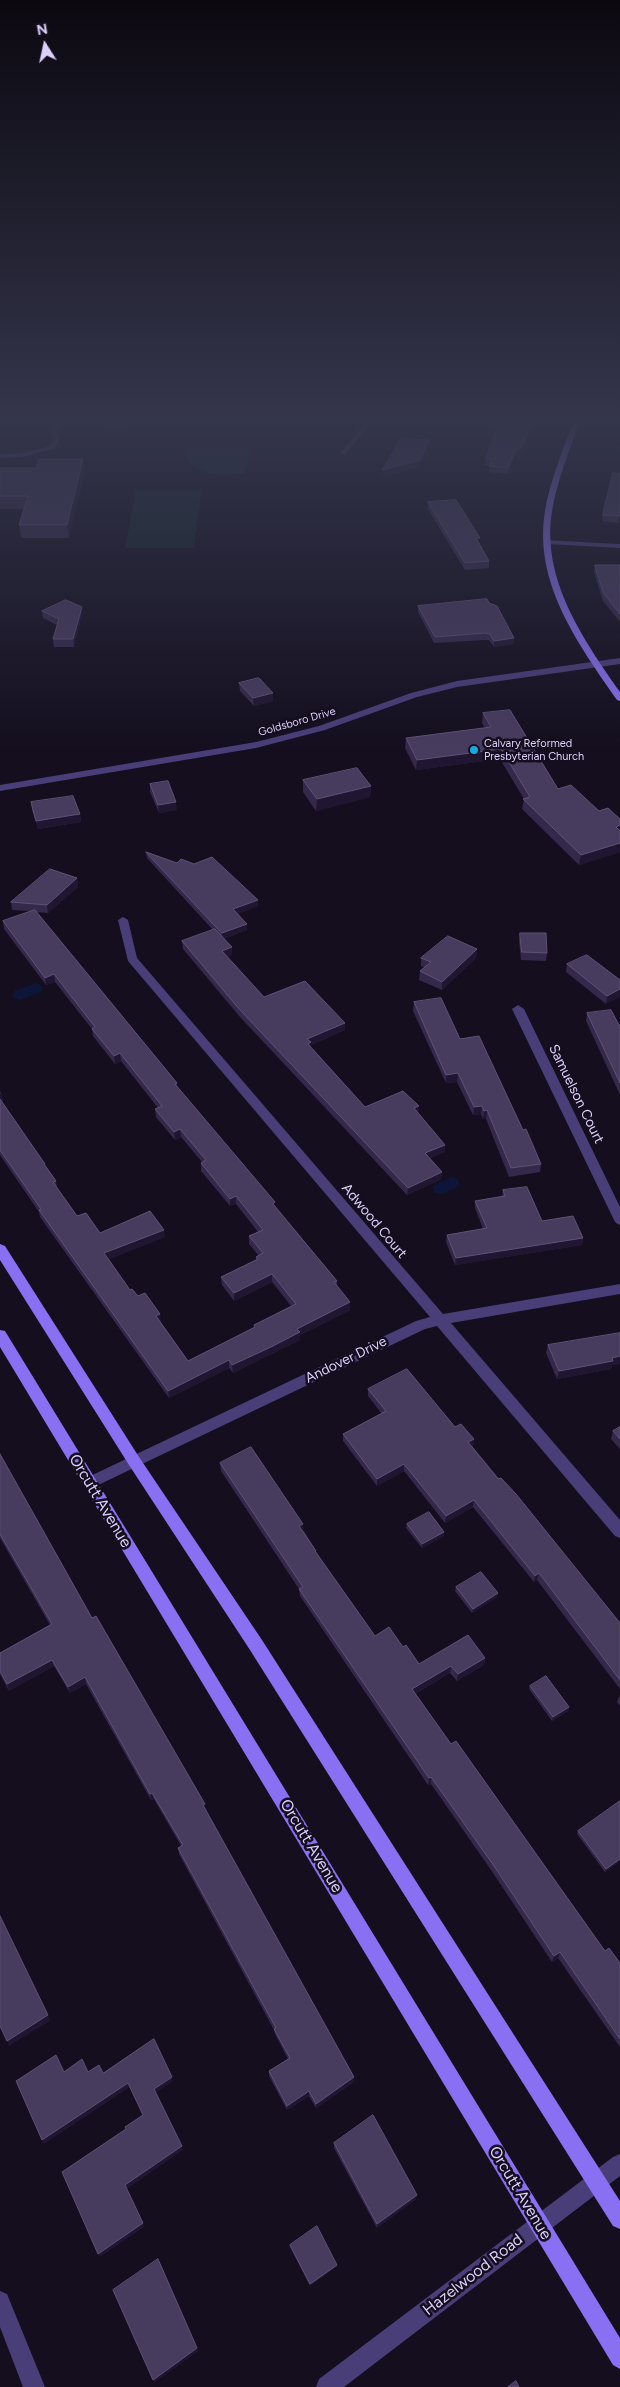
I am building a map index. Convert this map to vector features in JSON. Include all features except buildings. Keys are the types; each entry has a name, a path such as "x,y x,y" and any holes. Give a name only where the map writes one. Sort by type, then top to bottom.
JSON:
{"main road":[{"path":"547,531 551,569 568,616 620,698"},
{"path":"0,1249 134,1461 256,1646 620,2219"},
{"name":"Orcutt Avenue","path":"0,1336 285,1802 620,2358"}],"street":[{"path":"548,542 618,546"},
{"name":"Goldsboro Drive","path":"0,788 256,746 322,728 414,695 457,684 620,661"},
{"name":"Adwood Court","path":"123,920 132,959 620,1531"},
{"name":"Samuelson Court","path":"518,1009 620,1220"},
{"name":"Andover Drive","path":"89,1483 406,1331 439,1320 620,1289"},
{"name":"Hazelwood Road","path":"327,2387 620,2164"},
{"path":"0,2301 34,2387"}],"green space":[{"path":"128,531 196,531 194,548 125,548"}],"water":[{"path":"35,983 43,988 41,992 20,1000 15,999 12,995 14,991"},
{"path":"451,1177 457,1178 460,1185 443,1194 434,1193 433,1186"}],"place":[{"name":"Calvary Reformed Presbyterian Church","path":"474,750"}]}
